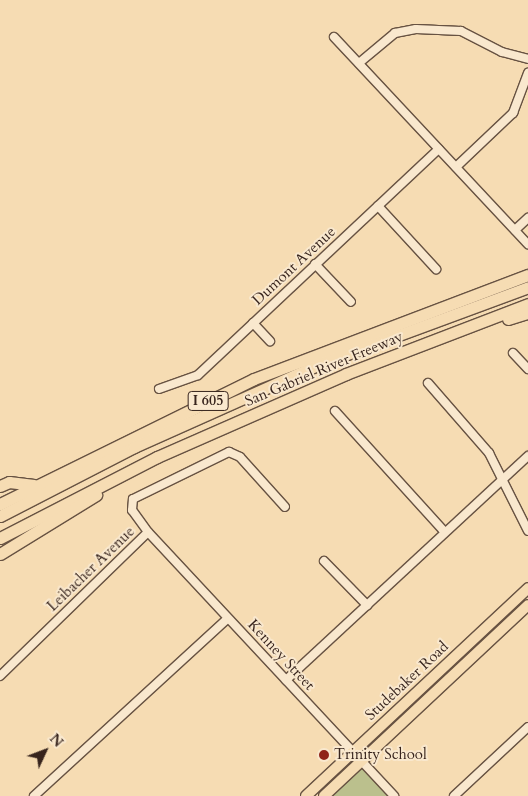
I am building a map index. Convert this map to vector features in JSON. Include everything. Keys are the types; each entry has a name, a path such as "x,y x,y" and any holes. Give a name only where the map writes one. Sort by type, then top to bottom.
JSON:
{"highway":[{"name":"San Gabriel River Freeway","path":"0,504 34,485 254,379 527,284"},
{"path":"0,516 134,447 297,374 527,284"},
{"path":"0,522 227,409 527,284"},
{"name":"San Gabriel River Freeway","path":"0,538 156,457 346,374 528,304"},
{"path":"439,339 528,313"},
{"path":"0,554 156,457"},
{"path":"0,486 9,482 34,485"}],"main road":[{"name":"Studebaker Road","path":"306,796 528,588"},
{"name":"Studebaker Road","path":"324,796 528,605"}],"street":[{"path":"359,63 395,33 416,29 461,32 502,52 528,59"},
{"path":"334,37 528,244"},
{"path":"456,167 513,113 528,73"},
{"name":"Dumont Avenue","path":"159,389 198,375 438,149"},
{"path":"378,206 436,269"},
{"path":"515,230 528,218"},
{"path":"315,264 351,302"},
{"path":"253,323 270,341"},
{"path":"513,353 528,369"},
{"path":"428,383 489,453 501,481 528,531"},
{"path":"335,411 444,531"},
{"name":"Leibacher Avenue","path":"0,676 148,532 132,510 133,500 229,452 240,457 285,507"},
{"path":"286,680 444,531 528,456"},
{"name":"Kenney Street","path":"148,532 394,796"},
{"path":"324,561 367,605"},
{"path":"34,796 228,618"},
{"path":"454,796 528,727"}],"green space":[{"path":"362,768 389,796 332,796"}],"place":[{"name":"Trinity School","path":"324,755"}]}
